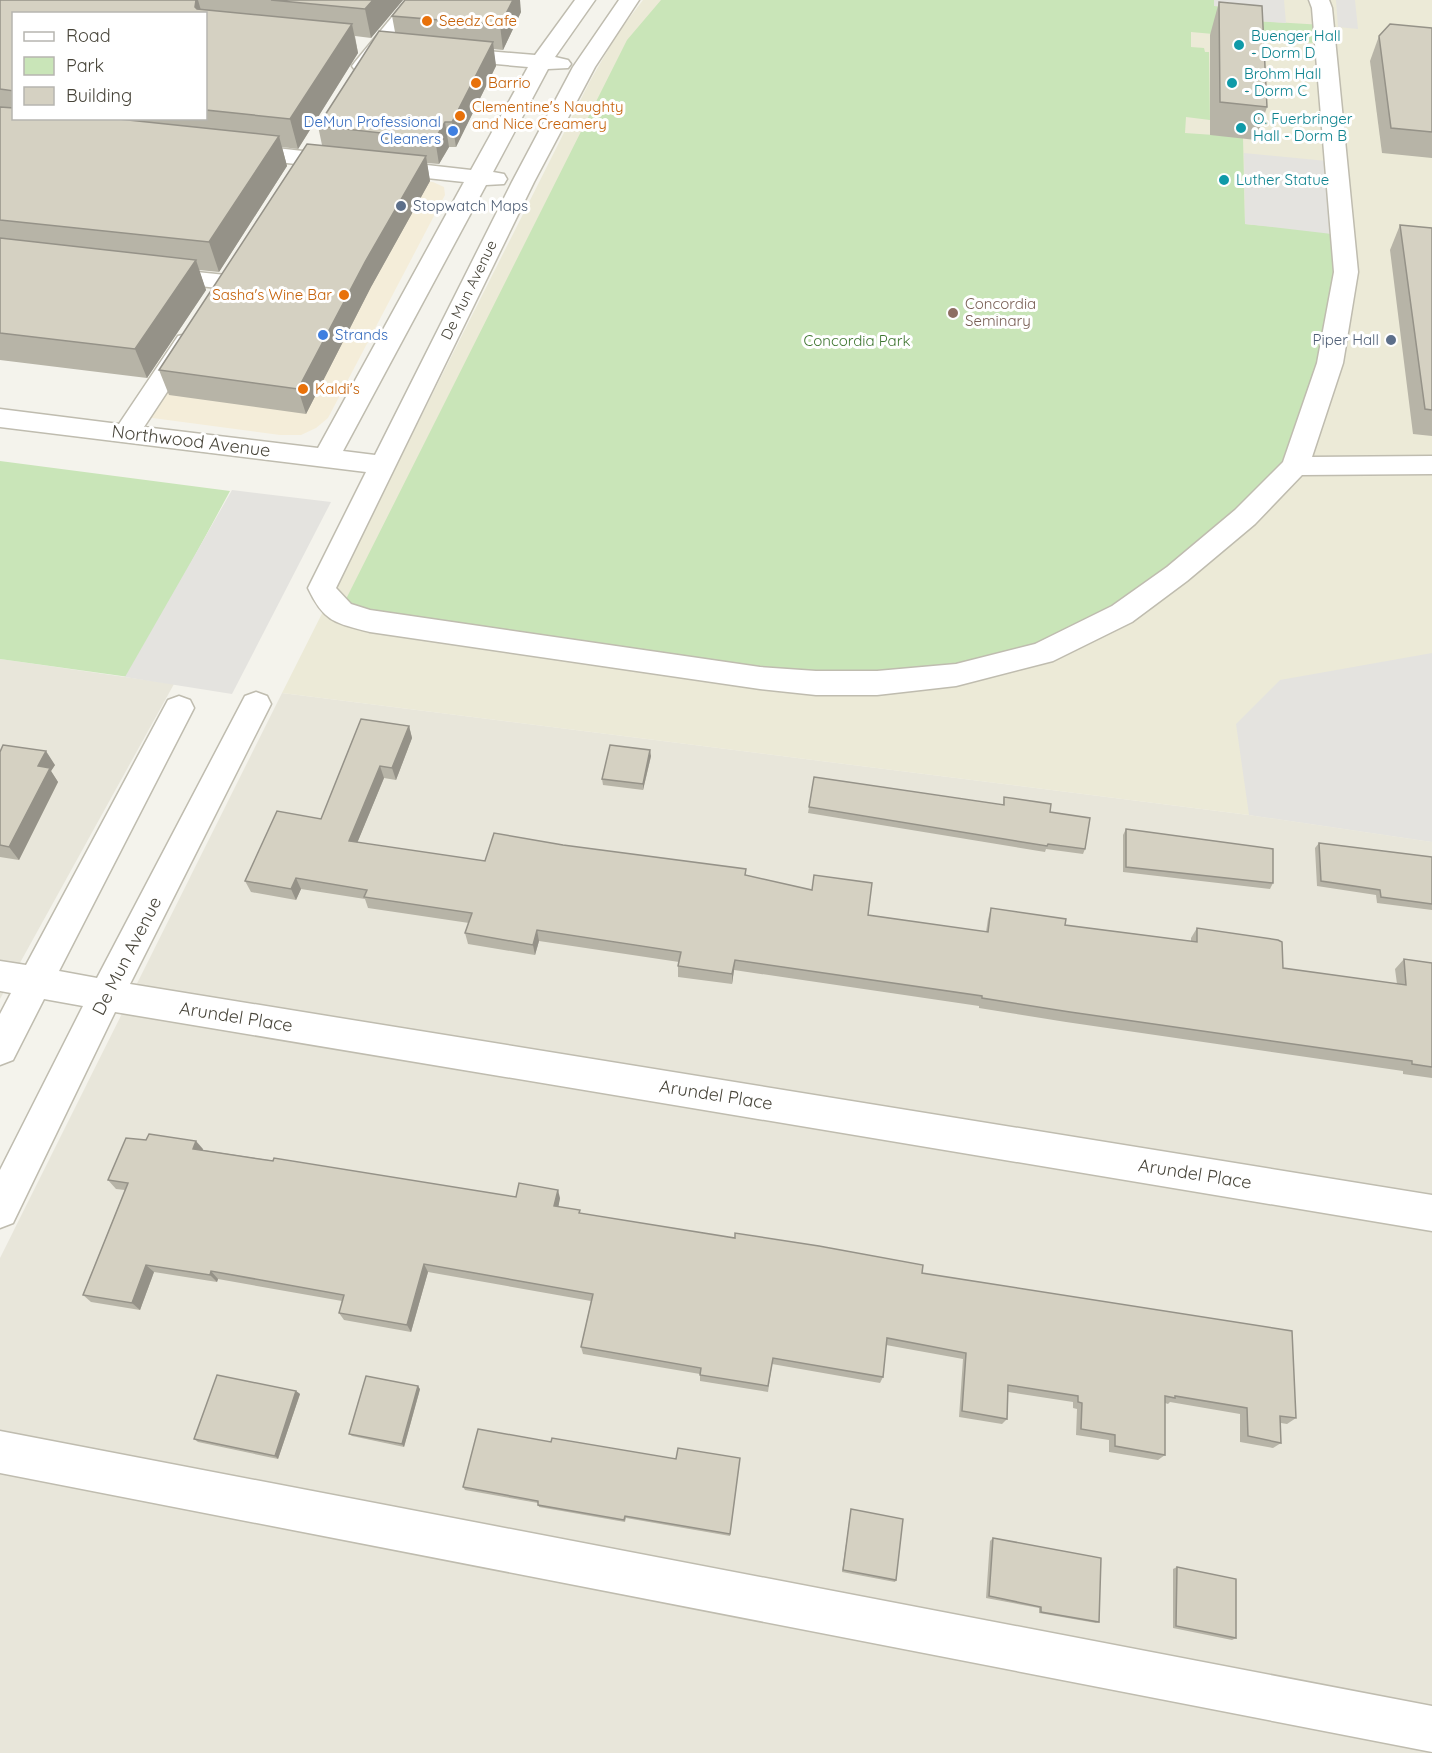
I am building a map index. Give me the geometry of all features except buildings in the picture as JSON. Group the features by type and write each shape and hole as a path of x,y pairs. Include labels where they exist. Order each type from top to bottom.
{"street":[{"path":"349,88 366,59 417,0"},
{"path":"326,458 541,62 585,0"},
{"name":"De Mun Avenue","path":"630,0 584,67 523,182 322,588 328,603 339,613 370,621 760,678 816,683 877,683 956,675 1043,653 1122,614 1177,574 1245,517 1295,466"},
{"path":"1319,0 1346,272 1330,363 1295,466 1432,465"},
{"path":"434,52 584,67"},
{"path":"301,168 321,136"},
{"path":"224,150 301,168 478,177 523,182"},
{"path":"126,433 220,293 131,272"},
{"name":"Northwood Avenue","path":"0,418 383,465"},
{"name":"De Mun Avenue","path":"0,1210 106,995 256,704"},
{"path":"0,1049 37,983 180,708"},
{"name":"Arundel Place","path":"0,976 1432,1213"},
{"path":"0,1452 1432,1729"}],"shaded area":[{"name":"Concordia Park","path":"643,0 1432,0 1432,842 1249,815 282,693 590,81 617,34"},
{"path":"1214,0 1284,0 1286,23 1240,20 1239,8 1214,6"},
{"path":"1336,0 1355,0 1358,29 1338,27"},
{"path":"1244,153 1327,161 1332,234 1245,224"},
{"path":"310,169 433,182 444,187 445,195 328,418 316,428 301,435 280,435 145,417"},
{"path":"232,490 331,502 232,694 125,677"},
{"path":"1432,653 1432,842 1249,815 1236,724 1280,680"},
{"path":"0,659 174,684 0,999"},
{"path":"282,693 1249,815 1432,842 1432,1753 0,1753 0,1258"}],"green space":[{"name":"Concordia Park","path":"661,0 1214,0 1215,6 1239,8 1240,20 1323,25 1325,44 1191,32 1191,47 1204,48 1205,52 1209,52 1210,120 1186,117 1185,133 1243,137 1245,224 1312,230 1343,236 1303,440 1245,517 1043,653 877,683 339,613 627,40"},
{"path":"0,461 230,491 129,677 0,659"}],"place":[{"name":"Seedz Cafe","path":"427,21"},
{"name":"Buenger Hall - Dorm D","path":"1239,45"},
{"name":"Barrio","path":"476,83"},
{"name":"Brohm Hall - Dorm C","path":"1232,83"},
{"name":"Clementine's Naughty and Nice Creamery","path":"460,116"},
{"name":"O. Fuerbringer Hall - Dorm B","path":"1241,128"},
{"name":"DeMun Professional Cleaners","path":"453,131"},
{"name":"Luther Statue","path":"1224,180"},
{"name":"Stopwatch Maps","path":"401,206"},
{"name":"Sasha's Wine Bar","path":"344,295"},
{"name":"Concordia Seminary","path":"953,313"},
{"name":"Strands","path":"323,335"},
{"name":"Piper Hall","path":"1391,340"},
{"name":"Kaldi's","path":"303,389"}]}
